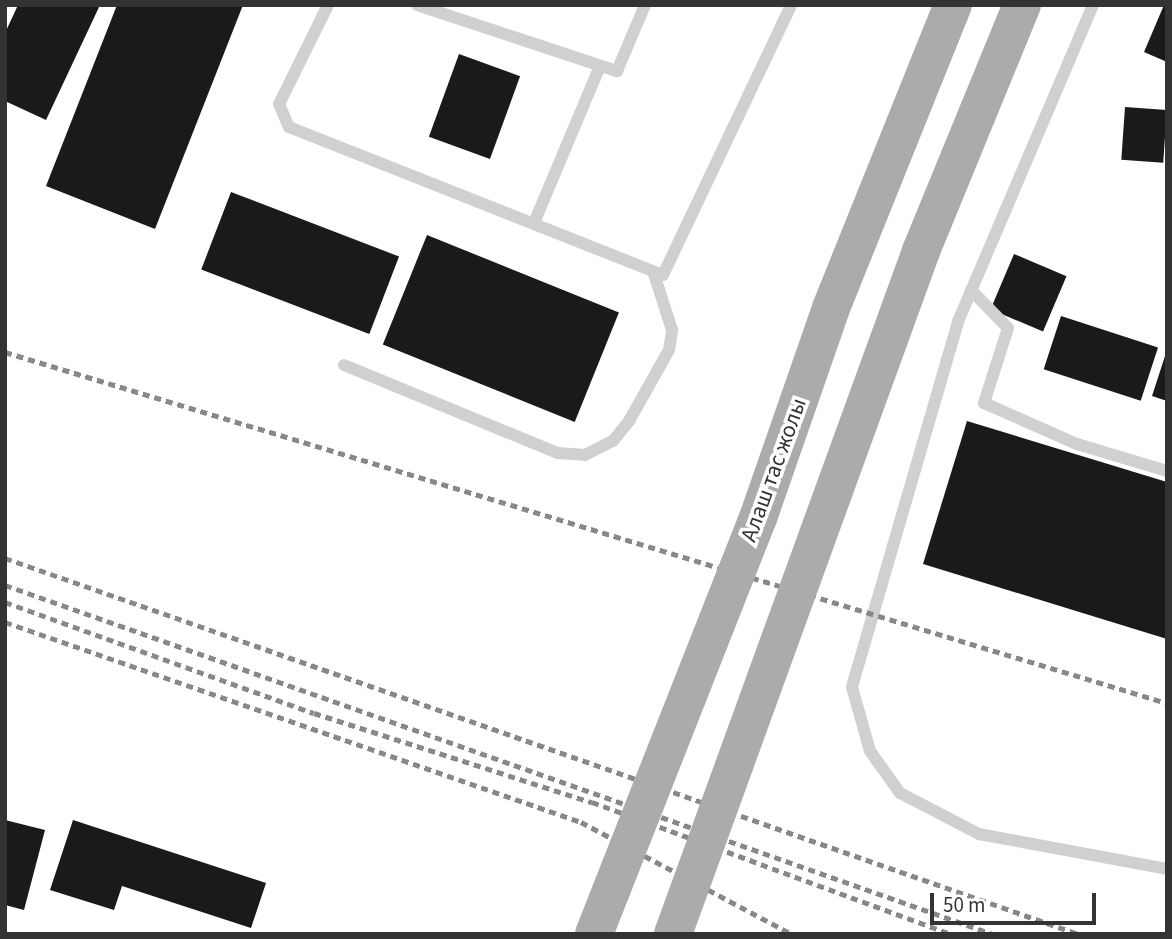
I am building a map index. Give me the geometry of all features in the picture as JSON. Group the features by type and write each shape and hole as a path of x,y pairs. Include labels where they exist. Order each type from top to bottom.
{"main road":[{"name":"Алаш тас жолы","path":"594,934 953,5"},
{"path":"673,934 917,264 1022,5"}],"lane":[{"path":"328,5 279,104 285,123 654,274 669,271 791,5"},
{"path":"417,5 599,68 621,68 645,5"},
{"path":"1093,5 971,290 852,687 870,751 900,793 979,834 1167,869"},
{"path":"534,223 599,68"},
{"path":"344,365 558,453 592,453 629,421 669,350 672,330 654,274"},
{"path":"971,290 1008,328 984,403 1077,444 1167,471"}],"building":[{"path":"18,5 100,5 46,120 5,101 5,33"},
{"path":"117,5 243,5 155,229 46,186"},
{"path":"1164,5 1167,5 1167,62 1144,52"},
{"path":"459,54 520,76 490,159 429,137"},
{"path":"1125,107 1167,110 1163,163 1121,160"},
{"path":"231,192 399,257 369,334 201,269"},
{"path":"427,235 619,313 575,422 383,344"},
{"path":"1014,254 1066,276 1043,332 991,309"},
{"path":"1061,316 1158,348 1141,401 1044,369"},
{"path":"1167,353 1167,401 1152,396"},
{"path":"967,421 1167,482 1167,639 923,564"},
{"path":"5,820 45,830 24,910 5,905"},
{"path":"73,820 266,883 251,928 122,886 114,910 50,890"}],"railway":[{"path":"5,352 1167,703"},
{"path":"5,558 1078,934"},
{"path":"5,585 992,934"},
{"path":"5,602 314,713 592,802 950,934"},
{"path":"5,622 581,822 792,934"}]}
